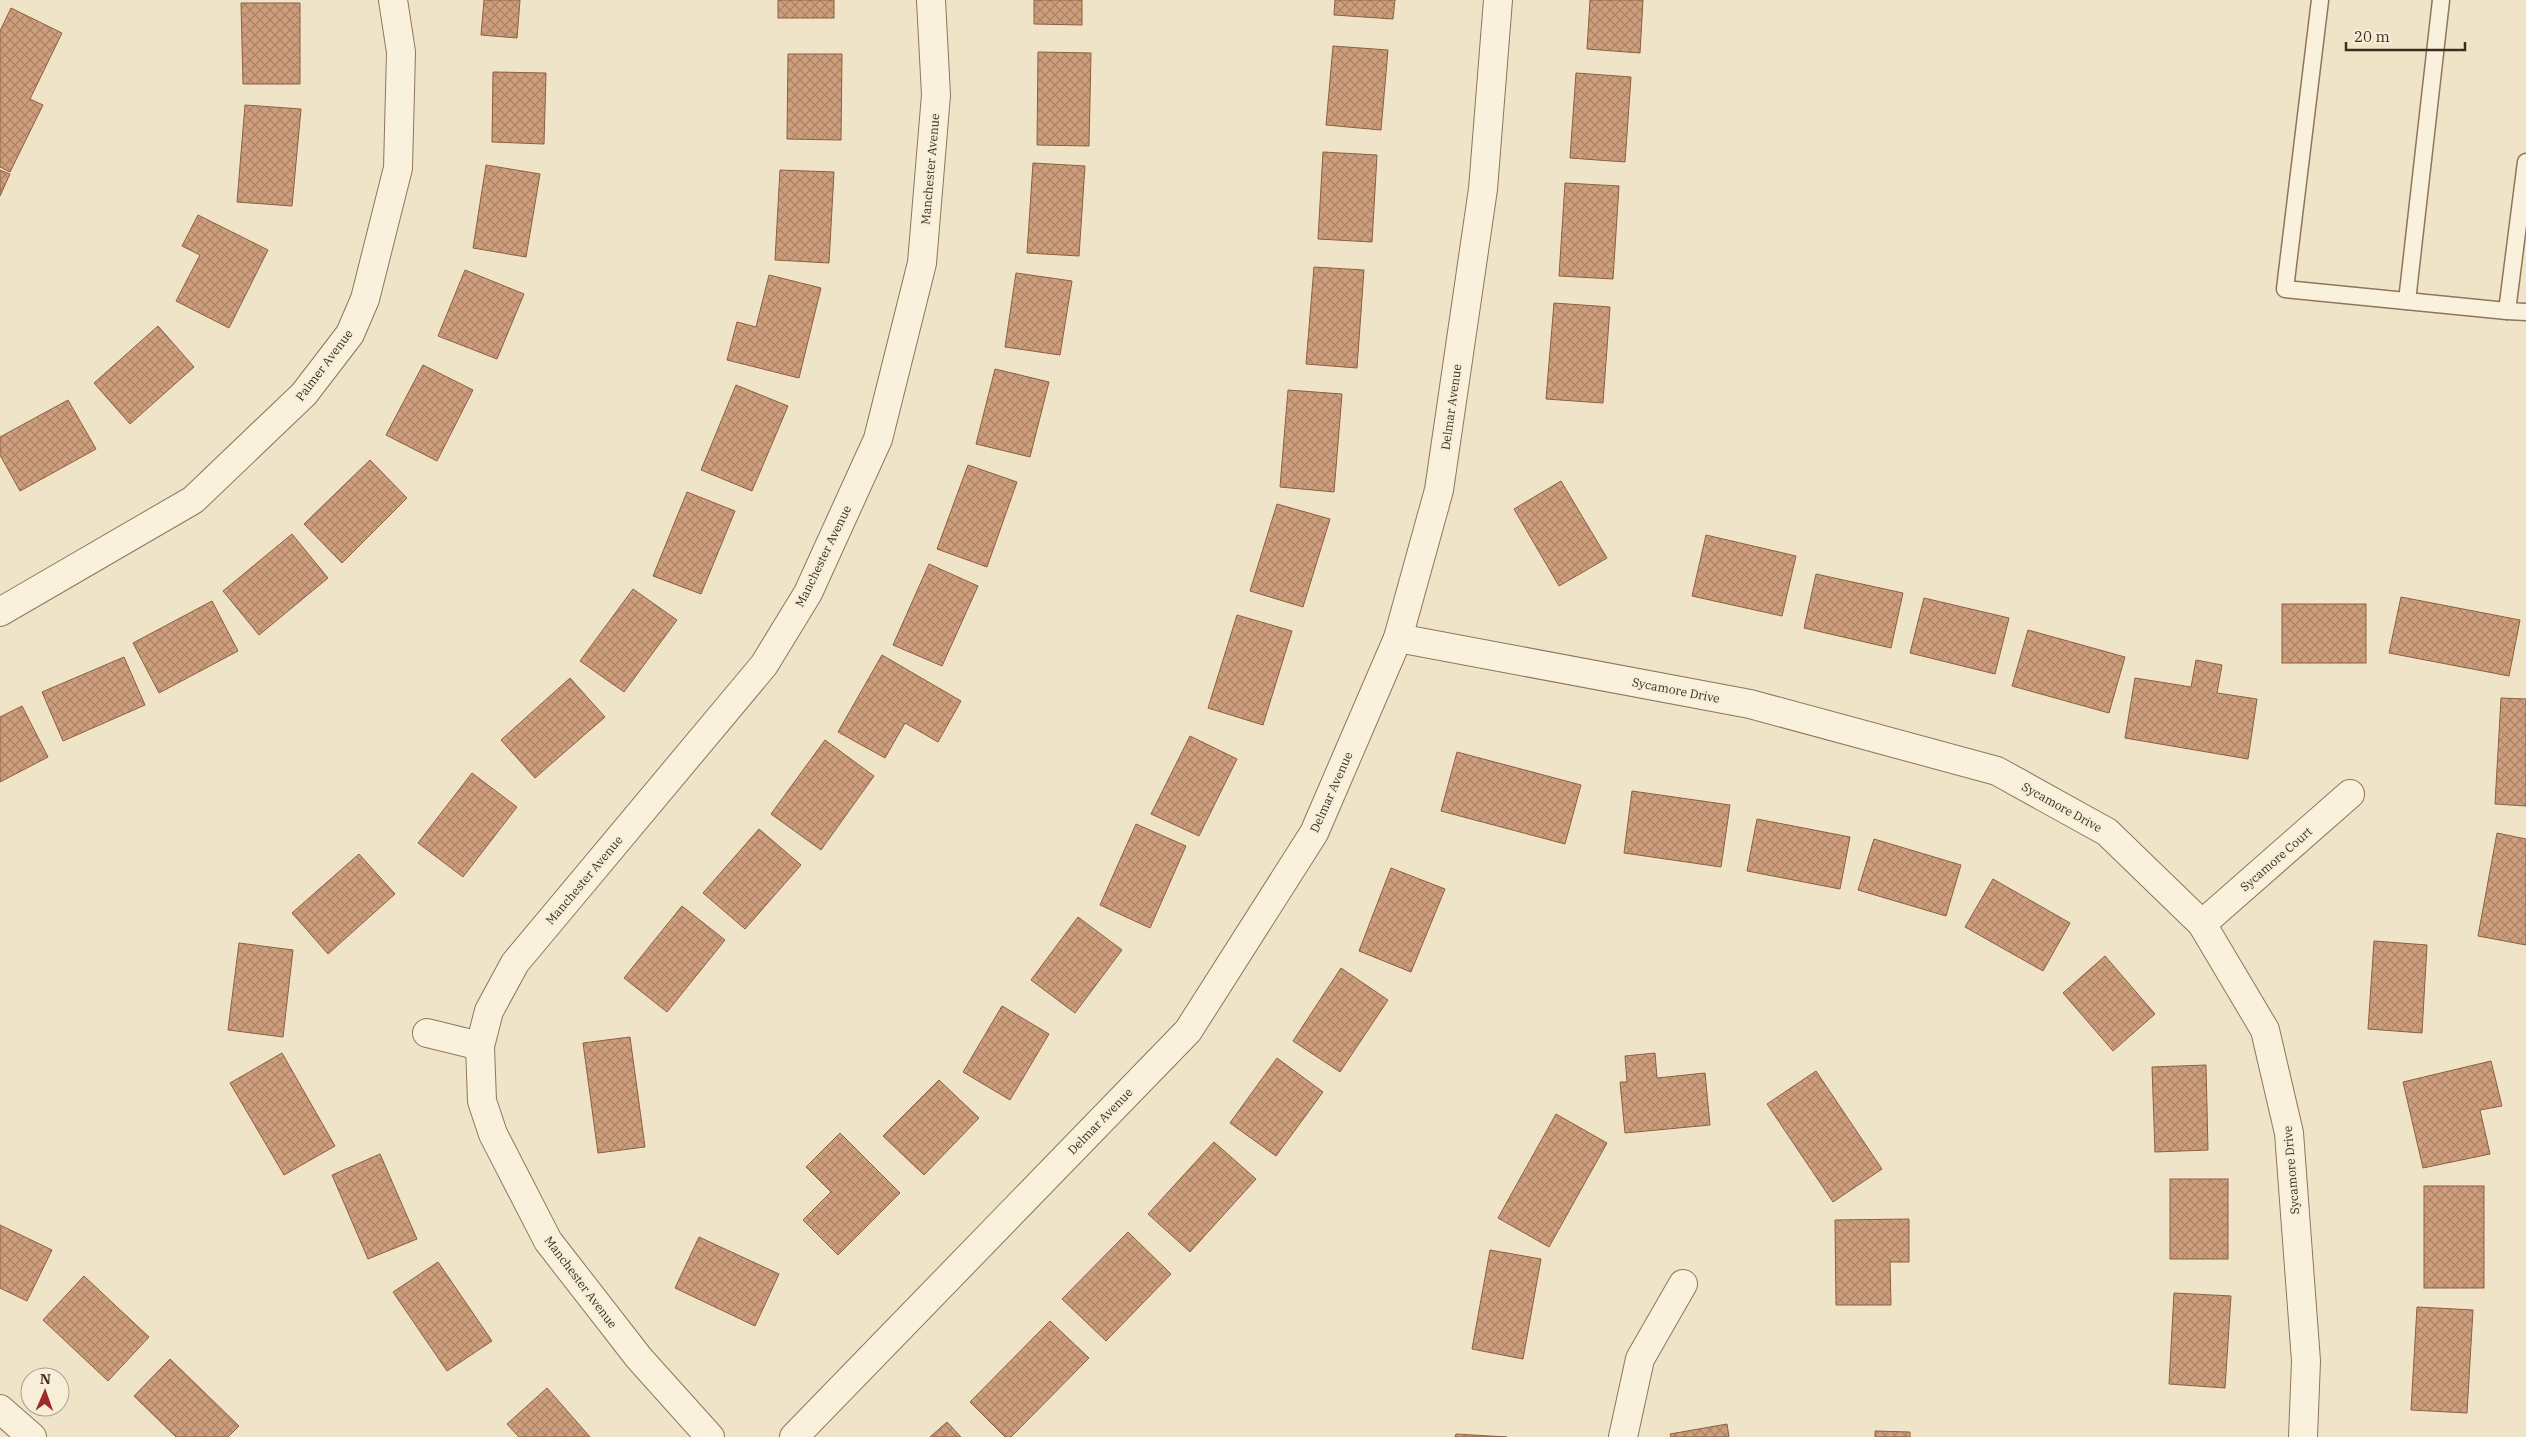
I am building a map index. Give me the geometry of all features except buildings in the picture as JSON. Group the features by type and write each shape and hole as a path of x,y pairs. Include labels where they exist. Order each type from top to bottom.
{"street":[{"name":"Palmer Avenue","path":"0,612 193,500 304,394 350,334 365,299 398,168 401,52 393,0"},
{"name":"Manchester Avenue","path":"710,1437 639,1358 548,1240 493,1134 482,1101 480,1046 489,1011 515,963 764,665 808,593 878,439 922,263 936,95 931,0"},
{"name":"Delmar Avenue","path":"794,1437 1188,1031 1314,832 1398,638 1439,490 1483,189 1498,0"},
{"name":"Sycamore Drive","path":"1398,638 1750,704 1997,771 2107,832 2202,924 2266,1030 2289,1133 2306,1361 2303,1437"},
{"name":"Sycamore Court","path":"2202,924 2350,794"},
{"path":"427,1033 480,1046"},
{"path":"1623,1437 1640,1359 1683,1284"},
{"path":"0,1409 32,1437"}],"lane":[{"path":"2320,0 2285,289 2526,312"},
{"path":"2407,301 2441,0"},
{"path":"2507,311 2526,162"}]}
